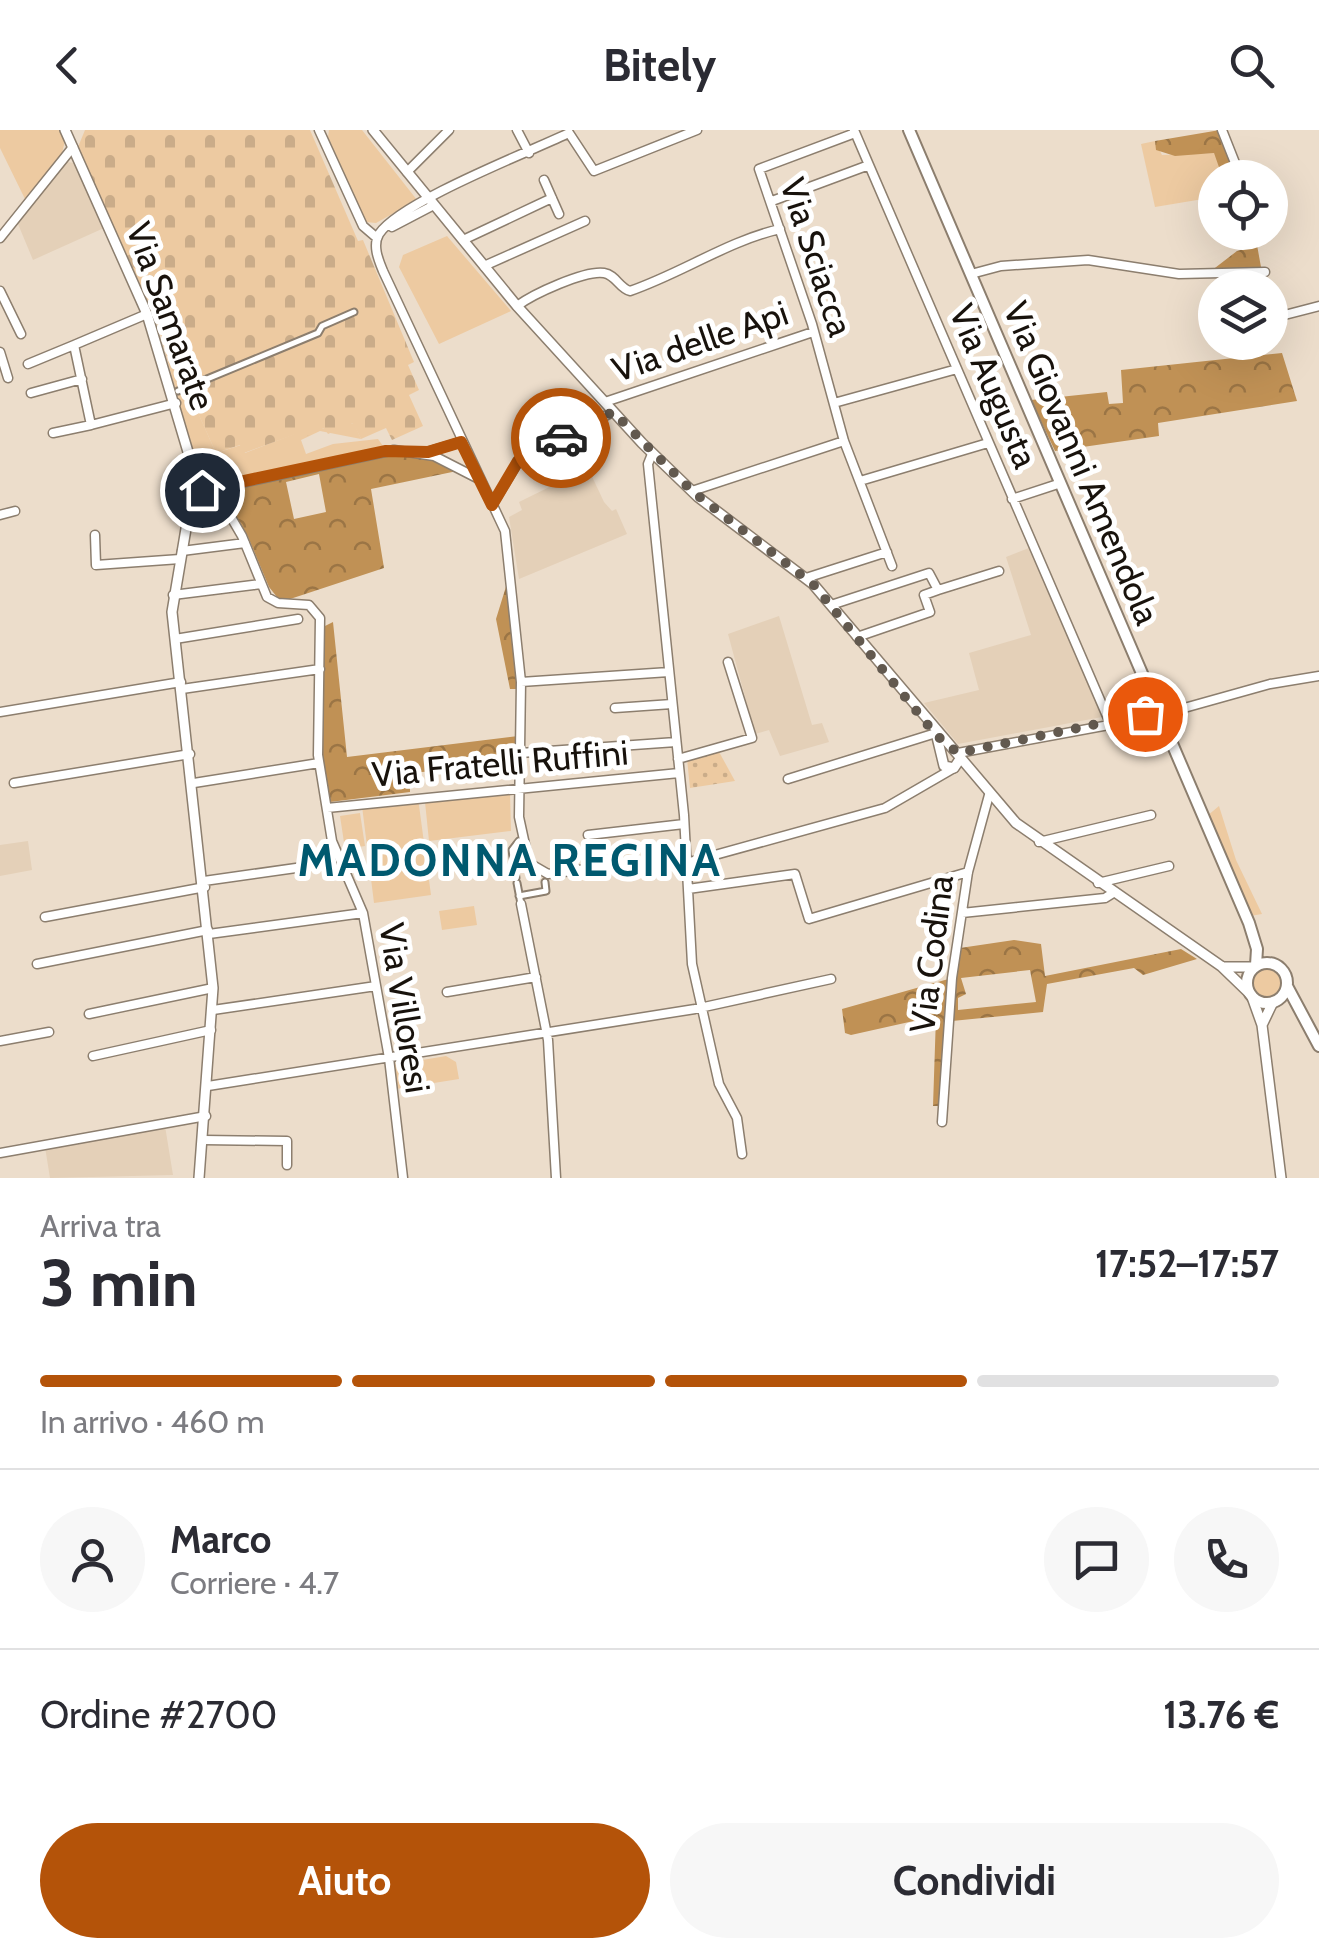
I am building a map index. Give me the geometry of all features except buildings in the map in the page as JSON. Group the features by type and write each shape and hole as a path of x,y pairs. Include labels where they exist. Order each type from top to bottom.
{"main road":[{"name":"Via Giovanni Amendola","path":"909,130 1251,928"},
{"path":"1251,928 1274,964 1284,972 1287,986 1319,1046"},
{"path":"1251,928 1258,949 1246,982 1251,995 1274,1002 1305,1022"},
{"path":"1255,966 1274,964"},
{"path":"1274,1002 1287,986"}],"street":[{"name":"Via Samarate","path":"66,130 147,314 177,397 190,457 192,489 174,596 175,639 205,884 213,988 199,1178"},
{"path":"319,130 364,228 380,234"},
{"path":"373,130 518,306 613,412 692,491 806,578 986,791 1038,842 1221,966 1251,995 1262,1025 1282,1178"},
{"path":"407,172 449,130"},
{"path":"517,130 528,152"},
{"path":"380,234 432,202 568,132 594,171 697,130"},
{"path":"1222,130 1234,160"},
{"name":"Via Augusta","path":"854,132 1110,723"},
{"name":"Via Sciacca","path":"854,132 759,170 813,332 844,441 892,566"},
{"path":"0,238 73,147"},
{"path":"772,202 868,165"},
{"path":"544,180 560,214"},
{"path":"462,240 552,198"},
{"path":"484,266 585,221"},
{"path":"518,306 540,292 598,273 611,275 630,291 707,260 742,240 780,229"},
{"path":"380,234 381,267 506,534 521,682 519,810 528,861 536,871 548,878 686,859 876,811 938,779 956,760"},
{"path":"971,274 1001,266 1088,260 1198,274"},
{"path":"0,291 21,334"},
{"path":"1288,314 1319,306"},
{"path":"52,433 141,414 318,333 322,326 354,312"},
{"path":"28,364 147,314"},
{"name":"Via delle Api","path":"604,402 813,332"},
{"path":"74,344 91,425"},
{"path":"0,352 8,378"},
{"path":"834,403 957,369"},
{"path":"31,392 82,380"},
{"path":"492,505 522,457 613,412"},
{"path":"440,449 452,422"},
{"path":"692,491 844,441"},
{"path":"192,489 214,488 385,451 423,452 461,442"},
{"path":"860,481 988,442"},
{"path":"423,452 478,478"},
{"path":"652,454 648,464 684,824 692,964 720,1091 737,1118 742,1154"},
{"path":"1012,499 1061,483"},
{"path":"174,596 261,584 245,543 214,488"},
{"path":"0,515 14,512"},
{"path":"95,535 96,565 245,543"},
{"path":"806,578 887,552"},
{"path":"858,636 930,612 924,594 998,571"},
{"path":"831,604 930,573 938,590"},
{"name":"Via Villoresi","path":"261,584 274,602 309,604 318,611 319,763 334,848 363,913 389,1058 403,1178"},
{"path":"175,639 298,619"},
{"path":"678,759 752,738 728,662"},
{"path":"0,712 320,668"},
{"path":"521,682 669,672"},
{"path":"1141,718 1150,704 1143,674"},
{"path":"942,762 1160,715 1270,684 1319,676"},
{"path":"615,708 672,704"},
{"path":"936,734 942,762 938,779"},
{"path":"788,779 936,734"},
{"path":"520,753 676,742"},
{"path":"14,783 190,754"},
{"path":"942,762 956,760"},
{"path":"194,783 319,763"},
{"name":"Via Fratelli Ruffini","path":"327,808 679,773"},
{"name":"Via Codina","path":"942,1122 948,1014 968,872 986,791"},
{"path":"1038,842 1151,815"},
{"path":"588,835 684,824"},
{"path":"519,841 512,850 546,1032 556,1178"},
{"path":"45,917 303,866"},
{"path":"514,866 526,873"},
{"path":"1098,883 1169,866"},
{"path":"688,889 796,874 809,920 968,872"},
{"path":"520,900 546,891 548,878"},
{"path":"962,913 1105,898 1113,893"},
{"path":"36,964 209,932 363,913"},
{"path":"1221,966 1239,970 1255,966"},
{"path":"447,992 536,977"},
{"path":"208,1086 701,1008 832,979"},
{"path":"213,1010 376,986"},
{"path":"89,1014 213,988"},
{"path":"1262,1025 1274,1002"},
{"path":"94,1056 212,1030"},
{"path":"0,1041 49,1032"},
{"path":"0,1153 206,1116"},
{"path":"204,1140 287,1141 287,1165"}],"shaded area":[{"path":"67,162 75,163 104,228 33,260 18,224"},
{"path":"588,468 604,502 612,511 616,509 627,534 519,579 509,517 522,510 519,502"},
{"path":"1029,548 1102,717 958,744 924,703 979,690 969,653 1031,635 1006,557"},
{"path":"779,616 812,725 822,723 829,742 780,756 769,730 755,734 728,634"},
{"path":"28,841 32,870 0,876 0,845"},
{"path":"165,1126 173,1175 50,1178 45,1147"}],"green space":[{"path":"0,130 60,130 65,141 62,153 25,199 0,148"},
{"path":"85,130 310,130 358,241 363,240 414,362 408,365 419,390 409,395 423,426 392,440 386,428 361,439 353,423 328,434 324,428 300,439 296,434 244,453 240,445 216,453 78,147"},
{"path":"329,130 362,130 417,200 376,223 366,222 328,137"},
{"path":"1220,130 1231,160 1216,160 1214,153 1175,156 1156,150 1155,141"},
{"path":"1155,141 1162,155 1214,153 1218,160 1198,160 1198,200 1155,207 1141,144"},
{"path":"447,236 511,311 439,344 399,267 403,255"},
{"path":"1258,250 1261,267 1212,270 1237,251"},
{"path":"156,319 216,453 241,445 245,453 297,433 354,423 361,439 320,431 301,440 306,454 333,444 378,439 383,446 222,483 207,483 197,468"},
{"path":"1216,360 1284,360 1297,401 1158,423 1159,436 1055,451 1031,400 1107,392 1109,404 1123,403 1121,370"},
{"path":"396,453 438,461 457,471 371,489 384,568 281,602 269,587 248,537 219,490","holes":["319,474 326,512 294,519 286,482"]},
{"path":"508,580 517,689 510,689 496,619"},
{"path":"333,622 347,757 518,736 516,764 410,773 410,792 330,802 321,714 325,626"},
{"path":"718,750 735,781 690,788 687,759"},
{"path":"510,794 511,831 429,841 425,802"},
{"path":"418,798 431,895 374,903 362,806"},
{"path":"1219,806 1236,860 1262,914 1250,916 1207,816"},
{"path":"360,813 365,846 345,849 340,816"},
{"path":"474,906 477,925 442,930 439,911"},
{"path":"1014,940 1041,944 1045,976 1181,949 1197,959 1143,975 1134,968 1047,984 1043,1012 952,1021 960,948","holes":["1030,970 1036,1002 958,1010 958,998 966,994 961,978"]},
{"path":"1266,968 1277,972 1281,983 1277,994 1266,998 1255,994 1251,983 1255,972"},
{"path":"952,978 944,1106 933,1106 936,1016 851,1035 845,1033 842,1009"},
{"path":"446,1056 456,1062 459,1079 396,1089 393,1065"}],"way so far":[{"path":"561,438 613,412 693,492 813,584 936,735 958,753 1141,718 1145,714"}],"district":[{"name":"MADONNA REGINA","path":"510,860"}],"route":[{"path":"202,490 385,451 428,452 461,442 492,505 498,501 518,461 561,438"}]}
